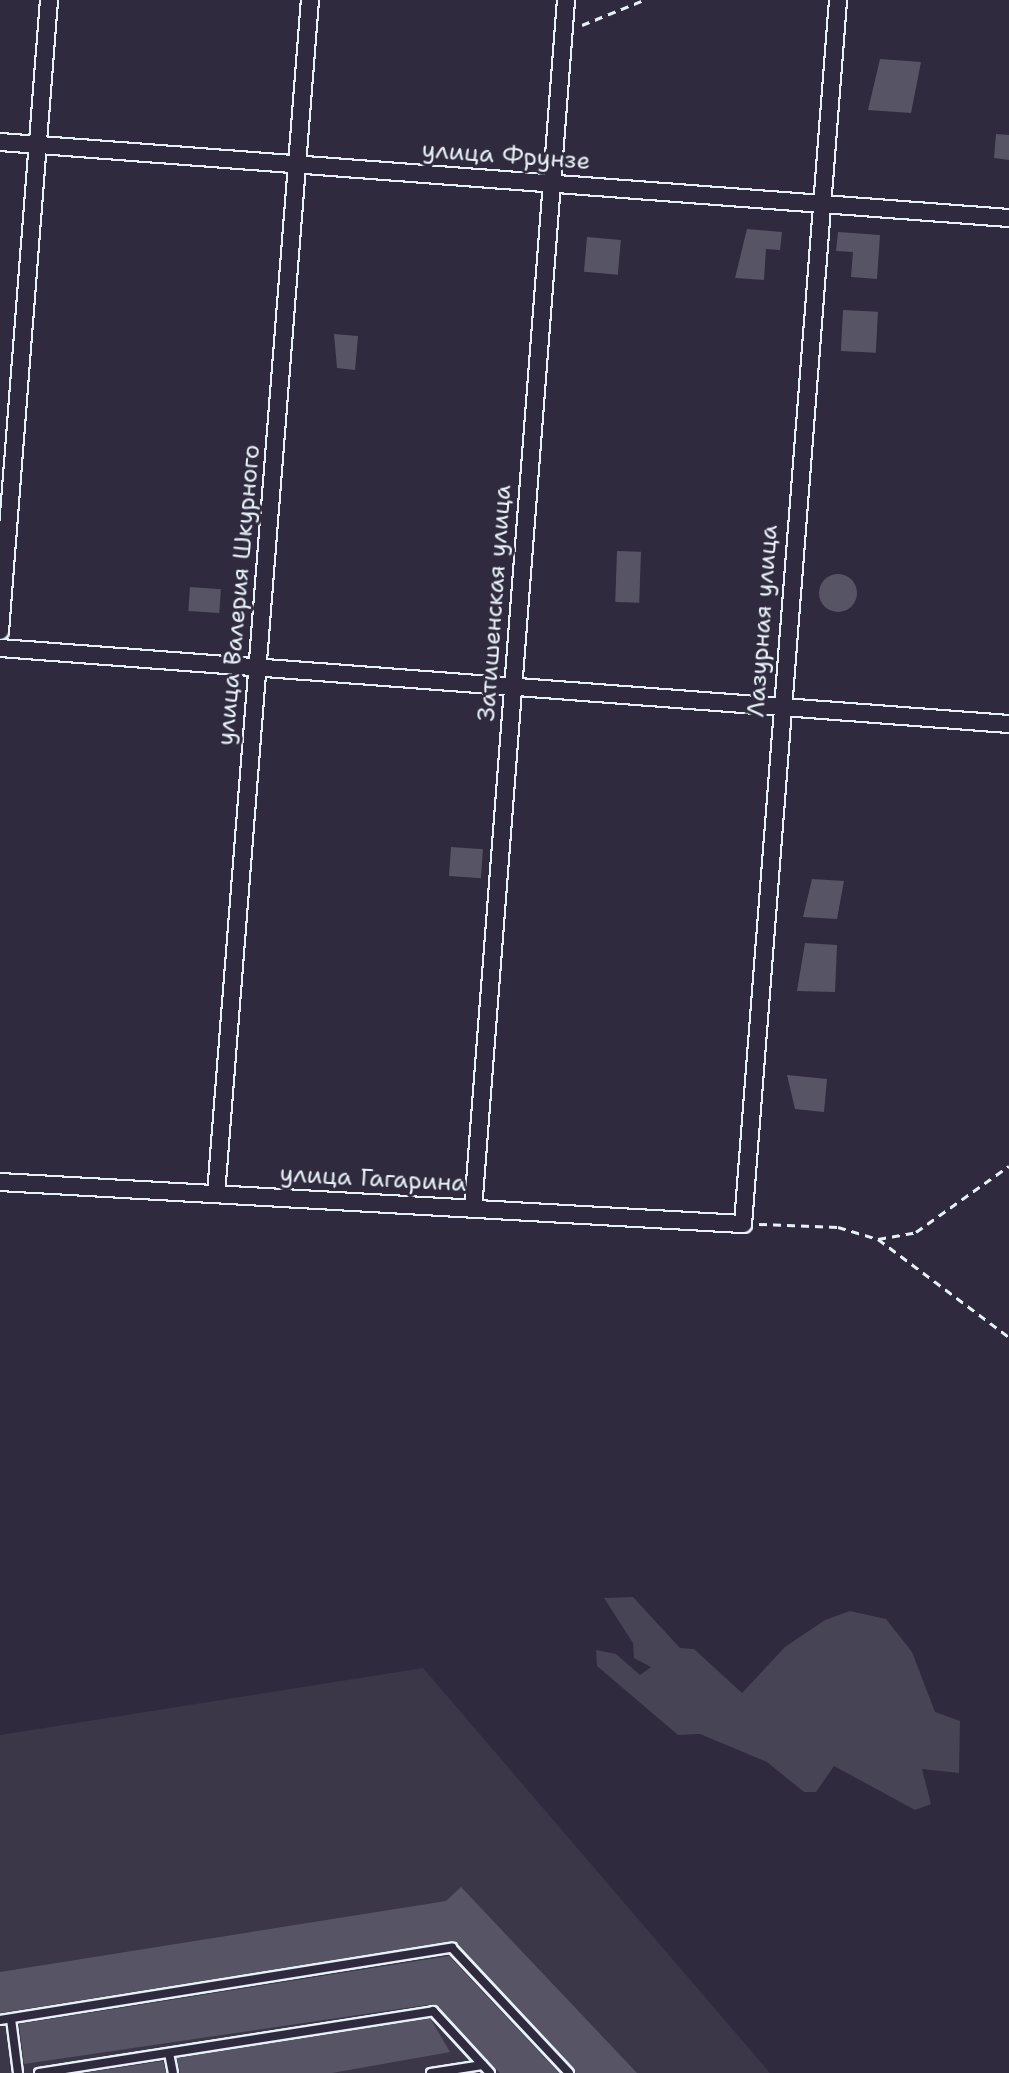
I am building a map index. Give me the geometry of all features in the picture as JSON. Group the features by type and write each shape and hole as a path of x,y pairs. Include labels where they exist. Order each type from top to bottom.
{"street":[{"path":"0,631 49,0"},
{"name":"улица Валерия Шкурного","path":"216,1194 310,0"},
{"name":"Затишенская улица","path":"473,1209 566,0"},
{"name":"Лазурная улица","path":"743,1224 831,21 838,0"},
{"name":"улица Фрунзе","path":"0,142 1009,218"},
{"path":"0,648 1009,724"},
{"name":"улица Гагарина","path":"0,1182 743,1224"}],"lane":[{"path":"0,2020 452,1948 569,2073"},
{"path":"39,2073 433,2011 490,2073"},
{"path":"11,2019 18,2073"},
{"path":"169,2053 173,2073"},
{"path":"431,2073 482,2065"}],"path":[{"path":"563,30 644,0"},
{"path":"878,1239 916,1232 1009,1166"},
{"path":"743,1224 838,1227 878,1239 1009,1337"}],"shaded area":[{"path":"633,1597 680,1648 694,1649 742,1693 785,1647 825,1620 850,1611 886,1619 912,1652 935,1712 960,1721 959,1773 922,1769 931,1804 915,1810 834,1766 816,1792 804,1792 767,1762 700,1734 678,1735 597,1666 596,1650 616,1654 640,1675 651,1667 634,1658 633,1643 604,1598"},
{"path":"423,1668 770,2073 0,2073 0,1735"}],"building":[{"path":"880,59 921,62 911,113 868,110"},
{"path":"996,134 1009,135 1009,160 994,158"},
{"path":"747,229 782,232 780,250 766,249 764,280 735,278"},
{"path":"838,232 880,235 877,279 851,277 853,252 836,251"},
{"path":"587,237 621,240 618,275 584,272"},
{"path":"843,310 878,312 876,353 841,351"},
{"path":"334,334 358,336 355,370 337,368"},
{"path":"617,551 641,552 639,603 615,602"},
{"path":"838,574 851,580 857,593 851,606 838,612 825,606 819,593 825,580"},
{"path":"190,587 221,589 219,613 188,611"},
{"path":"451,847 483,849 481,878 449,876"},
{"path":"812,879 844,881 837,919 803,917"},
{"path":"805,943 837,945 835,992 797,991"},
{"path":"787,1075 827,1079 824,1112 795,1109"},
{"path":"461,1887 637,2073 576,2073 454,1941 0,2013 0,1972 446,1901"},
{"path":"449,1956 559,2073 500,2073 433,2004 24,2064 19,2024"},
{"path":"430,2018 450,2052 332,2073 180,2073 177,2058"},
{"path":"163,2061 166,2073 84,2073"}]}
